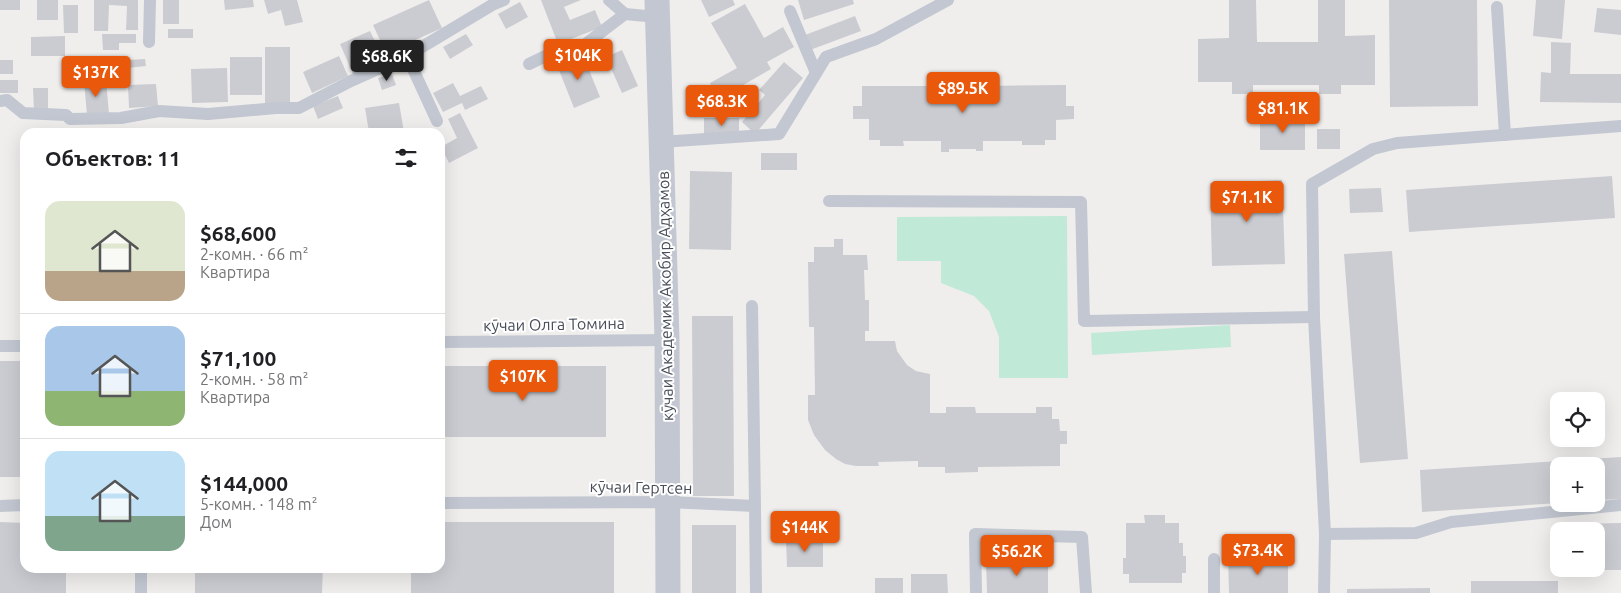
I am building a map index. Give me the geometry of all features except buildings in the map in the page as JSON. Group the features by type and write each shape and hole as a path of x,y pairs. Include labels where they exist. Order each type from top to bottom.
{"street":[{"name":"кӯчаи Академик Акобир Адҳамов","path":"657,8 667,340 668,593"}],"lane":[{"path":"149,42 150,0"},
{"path":"0,100 7,100 23,113 66,115 70,119 121,118 159,110 208,114 276,108 299,108 351,81 407,56 492,5 504,0"},
{"path":"609,0 625,14"},
{"path":"661,142 779,134 826,57 876,39 948,0"},
{"path":"1497,7 1505,135"},
{"path":"528,64 556,51 583,46 625,14 657,8"},
{"path":"790,12 816,73"},
{"path":"407,56 437,121"},
{"path":"1324,593 1325,534 1314,317 1312,184 1373,149 1397,143 1621,126"},
{"path":"829,201 1081,202 1084,321 1314,317"},
{"path":"752,306 756,593"},
{"name":"кӯчаи Олга Томина","path":"445,342 667,340"},
{"path":"0,346 20,346"},
{"name":"кӯчаи Гертсен","path":"445,503 668,502 755,506"},
{"path":"1325,534 1416,533 1451,522 1621,504"},
{"path":"0,506 20,506"},
{"path":"976,593 975,534 1082,537 1086,593"},
{"path":"1214,559 1214,593"},
{"path":"141,573 141,593"}],"green space":[{"path":"1067,216 1068,378 999,378 999,337 989,311 974,296 941,283 941,261 897,261 897,217"},
{"path":"1230,325 1231,347 1092,355 1091,333"}]}
